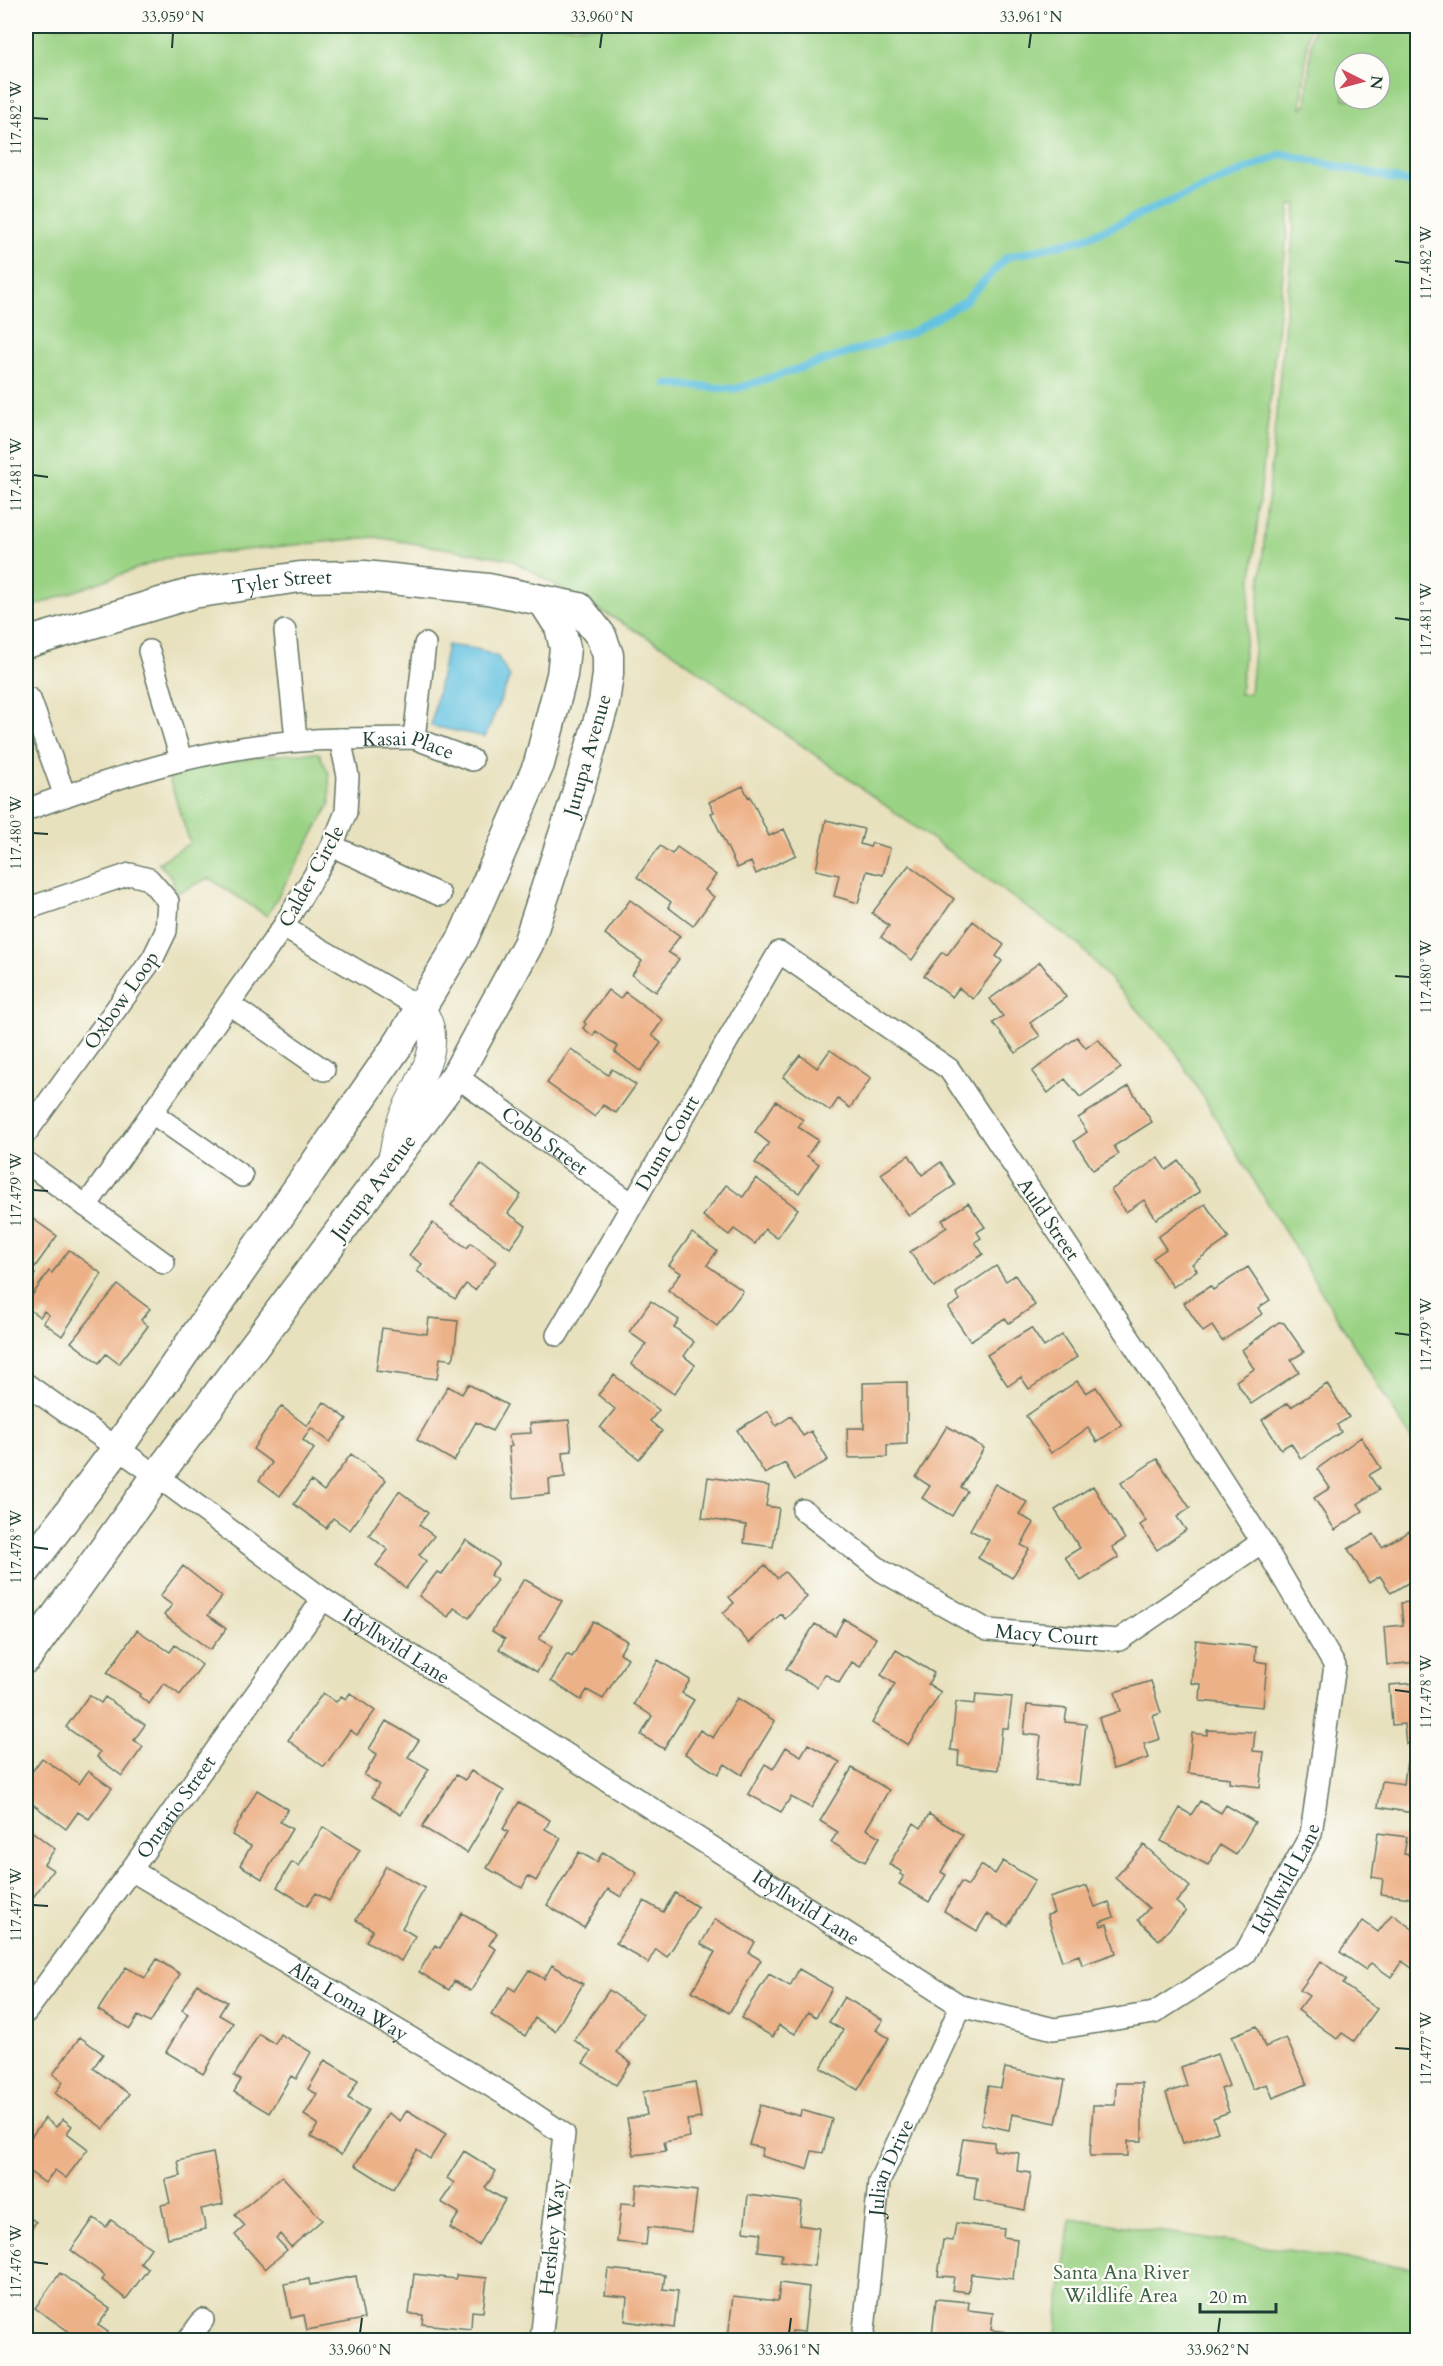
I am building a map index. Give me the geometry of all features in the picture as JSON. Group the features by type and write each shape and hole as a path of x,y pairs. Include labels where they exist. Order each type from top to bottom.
{"main road":[{"name":"Tyler Street","path":"26,643 193,593 300,576 364,576 422,581 521,595 544,602"},
{"path":"26,1570 117,1449 421,1008 463,938 539,764 562,675 565,648 560,627 544,602"},
{"name":"Jurupa Avenue","path":"26,1658 157,1476 456,1076 528,944 604,703 608,655 601,636 579,608 544,602"}],"street":[{"path":"285,631 296,739"},
{"path":"414,738 425,644"},
{"path":"148,651 181,759"},
{"path":"30,699 65,796"},
{"name":"Kasai Place","path":"340,739 414,738 472,760"},
{"path":"26,810 181,759 235,747 296,739 340,739"},
{"name":"Calder Circle","path":"86,1206 283,927 332,846 346,812 348,776 340,739"},
{"path":"332,846 440,895"},
{"name":"Oxbow Loop","path":"26,909 130,874 150,879 168,901 166,931 153,958 26,1133"},
{"path":"283,927 421,1008 431,1021 431,1048 423,1074 400,1120 391,1164"},
{"name":"Dunn Court","path":"557,1335 779,952"},
{"name":"Auld Street","path":"779,952 950,1069 1262,1542"},
{"path":"229,1004 324,1070"},
{"name":"Cobb Street","path":"456,1076 632,1204"},
{"path":"152,1113 242,1176"},
{"path":"26,1162 164,1263"},
{"name":"Idyllwild Lane","path":"26,1384 157,1476 323,1599 961,2006 1054,2029 1154,2013 1244,1955 1311,1834 1335,1666 1262,1542"},
{"name":"Macy Court","path":"803,1510 882,1571 987,1630 1119,1640 1262,1542"},
{"name":"Ontario Street","path":"26,2012 131,1870 323,1599"},
{"name":"Alta Loma Way","path":"131,1870 504,2094 564,2134"},
{"name":"Julian Drive","path":"863,2340 879,2182 961,2006"},
{"name":"Hershey Way","path":"541,2340 564,2134"},
{"path":"188,2340 203,2319"}],"green space":[{"path":"26,26 1309,26 1301,108 1306,105 1313,26 1417,26 1417,1449 1175,1051 1079,945 668,649 510,559 375,537 166,558 26,609","holes":["1296,204 1250,693 1240,694 1290,205"]},
{"path":"319,753 329,774 330,804 267,916 209,878 177,893 171,876 158,863 190,843 167,772 256,757"},
{"name":"Santa Ana River Wildlife Area","path":"1070,2218 1417,2269 1417,2340 1055,2340"}],"water":[{"path":"447,645 477,649 498,657 510,677 485,737 431,726"}],"building":[{"path":"743,786 769,836 784,829 796,855 756,874 751,862 737,868 711,813 714,812 709,802"},
{"path":"826,820 864,829 860,844 870,847 872,843 890,848 883,875 867,871 858,903 834,896 839,875 816,870"},
{"path":"660,846 672,854 677,847 716,875 705,890 714,897 693,926 668,907 671,902 637,877"},
{"path":"909,865 954,899 912,960 881,937 889,926 872,913"},
{"path":"630,900 680,936 668,952 679,959 656,992 632,975 642,961 605,934"},
{"path":"973,921 1004,945 996,956 1002,961 973,999 959,988 952,997 924,976 942,952 947,955"},
{"path":"1040,962 1066,997 1030,1023 1040,1036 1016,1053 993,1023 1003,1016 990,999"},
{"path":"608,990 620,999 625,992 663,1020 652,1035 661,1043 640,1071 615,1052 618,1047 596,1031 593,1036 583,1028 586,1024 584,1022"},
{"path":"1077,1037 1086,1048 1098,1039 1121,1068 1080,1097 1065,1079 1048,1093 1032,1072"},
{"path":"571,1049 608,1075 612,1069 636,1085 616,1113 603,1105 595,1117 547,1083"},
{"path":"830,1050 871,1078 850,1108 838,1099 830,1111 783,1077 800,1055 817,1068"},
{"path":"1129,1086 1152,1122 1114,1146 1119,1154 1093,1170 1074,1141 1087,1132 1078,1118"},
{"path":"776,1101 803,1120 798,1127 818,1140 807,1156 819,1164 799,1193 755,1163 769,1143 755,1132"},
{"path":"909,1155 922,1175 941,1162 955,1185 909,1216 881,1174"},
{"path":"1158,1158 1166,1170 1179,1161 1200,1192 1156,1219 1144,1200 1126,1212 1111,1190"},
{"path":"481,1164 521,1195 508,1213 526,1226 510,1248 451,1205"},
{"path":"756,1178 798,1209 777,1238 765,1229 755,1244 734,1229 729,1235 703,1216 726,1185 743,1197"},
{"path":"968,1203 985,1227 977,1232 981,1238 975,1242 983,1254 934,1287 910,1252 947,1227 942,1220"},
{"path":"1205,1204 1229,1238 1192,1264 1197,1270 1173,1287 1153,1258 1166,1249 1158,1237"},
{"path":"26,1214 57,1236 32,1271 35,1274 26,1287"},
{"path":"433,1223 467,1248 471,1243 496,1262 475,1290 466,1284 455,1299 417,1271 422,1264 409,1255"},
{"path":"692,1233 717,1251 707,1265 743,1291 717,1326 668,1290 681,1273 669,1265"},
{"path":"69,1250 102,1274 62,1336 43,1322 49,1315 44,1311 40,1317 26,1307 26,1304 49,1271 52,1273"},
{"path":"996,1266 1006,1281 1015,1275 1035,1305 1009,1323 1005,1318 970,1341 948,1308 960,1300 956,1293"},
{"path":"1248,1267 1270,1300 1258,1308 1262,1314 1222,1341 1212,1326 1203,1332 1184,1303 1210,1286 1213,1290"},
{"path":"118,1285 150,1309 141,1320 148,1326 119,1364 106,1354 99,1363 71,1342"},
{"path":"651,1301 679,1320 674,1327 694,1342 684,1356 695,1365 674,1394 631,1364 646,1344 629,1332"},
{"path":"429,1318 458,1321 454,1356 452,1360 440,1358 437,1379 376,1371 382,1328 427,1334"},
{"path":"1279,1322 1284,1323 1304,1352 1291,1360 1299,1372 1251,1404 1236,1381 1254,1369 1242,1350"},
{"path":"1031,1328 1044,1347 1062,1335 1077,1357 1029,1389 1021,1377 1008,1386 987,1355"},
{"path":"614,1375 659,1410 650,1421 662,1431 639,1459 600,1428 615,1409 598,1395"},
{"path":"1077,1381 1086,1393 1096,1387 1122,1425 1097,1442 1088,1428 1051,1453 1026,1416"},
{"path":"907,1382 907,1444 887,1445 887,1457 848,1458 847,1428 864,1428 863,1383"},
{"path":"468,1384 507,1405 492,1431 476,1422 454,1461 417,1440 448,1386 462,1394"},
{"path":"1327,1384 1349,1417 1337,1425 1341,1432 1301,1459 1291,1443 1281,1449 1262,1420 1288,1403 1291,1407"},
{"path":"324,1402 347,1419 330,1442 311,1428 303,1440 314,1449 280,1496 259,1480 272,1463 253,1449 281,1406 307,1426"},
{"path":"768,1411 776,1426 791,1416 803,1436 811,1431 828,1460 795,1480 785,1463 765,1474 737,1430"},
{"path":"569,1420 572,1451 563,1452 565,1477 549,1479 550,1494 514,1498 509,1447 512,1446 508,1437 511,1434 531,1433 530,1423"},
{"path":"947,1426 984,1448 961,1487 967,1491 952,1516 922,1498 930,1486 916,1477"},
{"path":"1361,1437 1381,1468 1369,1475 1379,1490 1358,1504 1363,1511 1335,1530 1314,1498 1330,1488 1317,1469"},
{"path":"351,1454 386,1480 350,1530 333,1518 326,1528 294,1504 311,1481 324,1491"},
{"path":"1157,1459 1190,1508 1177,1517 1186,1530 1157,1550 1140,1525 1146,1521 1121,1483"},
{"path":"708,1477 769,1486 766,1506 779,1508 773,1547 744,1543 746,1525 702,1518"},
{"path":"995,1484 1027,1502 1019,1514 1034,1523 1021,1545 1029,1549 1012,1578 978,1558 989,1540 970,1530"},
{"path":"1093,1486 1125,1539 1112,1547 1119,1557 1081,1581 1065,1557 1080,1548 1055,1510"},
{"path":"399,1491 428,1513 419,1525 434,1536 419,1555 426,1561 406,1588 376,1565 388,1550 369,1535"},
{"path":"1418,1526 1418,1577 1391,1593 1380,1576 1369,1583 1348,1549 1374,1534 1382,1547"},
{"path":"466,1540 499,1563 490,1575 497,1580 469,1618 454,1608 448,1617 419,1596 437,1572 442,1574"},
{"path":"765,1565 777,1578 785,1572 807,1597 785,1619 781,1614 749,1643 723,1613 734,1603 729,1597"},
{"path":"183,1566 222,1597 208,1615 226,1629 210,1650 164,1615 172,1605 160,1596"},
{"path":"524,1579 562,1601 539,1639 552,1647 537,1672 499,1649 505,1639 492,1631"},
{"path":"1418,1601 1418,1662 1387,1665 1384,1627 1403,1625 1401,1603"},
{"path":"844,1619 876,1638 860,1667 852,1662 839,1683 825,1674 817,1687 786,1669 815,1624 835,1635"},
{"path":"593,1621 627,1641 620,1653 628,1658 603,1699 587,1690 581,1700 551,1681 567,1654 572,1657"},
{"path":"137,1630 170,1652 175,1645 202,1665 180,1695 164,1683 149,1704 139,1696 140,1694 107,1673"},
{"path":"1196,1640 1256,1647 1255,1661 1267,1663 1263,1707 1200,1701 1201,1684 1191,1683"},
{"path":"896,1650 934,1673 928,1684 941,1692 908,1745 872,1723 895,1684 881,1675"},
{"path":"658,1660 690,1680 682,1693 694,1700 664,1749 641,1735 652,1716 634,1704"},
{"path":"1151,1681 1161,1713 1153,1716 1160,1739 1144,1744 1149,1758 1113,1769 1099,1718 1120,1711 1115,1692"},
{"path":"1417,1683 1418,1743 1406,1744 1404,1724 1392,1725 1389,1685"},
{"path":"323,1693 336,1702 341,1696 346,1699 350,1693 375,1711 357,1735 350,1730 324,1767 288,1740"},
{"path":"976,1694 1012,1697 1008,1728 1002,1728 998,1770 958,1765 959,1751 951,1750 956,1702 975,1704"},
{"path":"89,1695 101,1703 105,1697 145,1725 134,1740 143,1747 122,1776 97,1757 100,1752 66,1727"},
{"path":"737,1698 775,1721 742,1775 725,1764 718,1774 685,1754 700,1730 713,1738"},
{"path":"1027,1705 1067,1709 1065,1722 1086,1724 1079,1785 1035,1781 1041,1736 1024,1734"},
{"path":"386,1721 419,1740 408,1757 429,1769 401,1815 372,1797 379,1784 364,1775 377,1754 369,1749"},
{"path":"1207,1730 1255,1732 1253,1751 1264,1752 1260,1787 1229,1783 1230,1778 1188,1773 1192,1733 1207,1735"},
{"path":"808,1744 840,1762 811,1808 791,1797 781,1812 748,1794 765,1764 773,1769 786,1747 801,1756"},
{"path":"42,1758 79,1784 88,1771 112,1788 89,1819 78,1812 66,1829 26,1799 26,1780"},
{"path":"1407,1761 1418,1763 1418,1814 1378,1807 1382,1781 1404,1784"},
{"path":"852,1768 889,1790 866,1829 880,1837 865,1862 831,1842 838,1832 820,1821"},
{"path":"471,1771 504,1791 467,1853 422,1827 456,1775 465,1780"},
{"path":"257,1790 288,1809 280,1822 292,1829 262,1879 240,1865 251,1846 232,1835"},
{"path":"1200,1801 1221,1813 1226,1805 1255,1822 1236,1855 1220,1845 1208,1865 1161,1841 1180,1808 1191,1815"},
{"path":"519,1802 550,1820 545,1829 561,1838 536,1881 528,1876 522,1888 487,1868 508,1832 503,1829"},
{"path":"929,1814 963,1835 941,1872 946,1875 929,1902 899,1884 904,1876 900,1874 902,1872 889,1864 914,1823 921,1828"},
{"path":"26,1827 55,1849 44,1864 53,1870 32,1899 26,1894"},
{"path":"323,1827 360,1850 329,1901 316,1893 307,1906 277,1887 292,1862 299,1866"},
{"path":"1378,1833 1407,1837 1404,1854 1418,1856 1418,1899 1381,1894 1383,1879 1372,1877"},
{"path":"1144,1845 1190,1887 1176,1902 1186,1911 1159,1940 1138,1920 1149,1908 1115,1878"},
{"path":"579,1852 597,1862 603,1852 637,1873 621,1897 608,1889 584,1928 547,1905"},
{"path":"1003,1861 1035,1880 1008,1926 987,1914 977,1931 944,1911 961,1882 968,1886 981,1865 995,1874"},
{"path":"386,1866 425,1888 402,1928 415,1936 401,1961 366,1941 373,1930 356,1920"},
{"path":"1087,1886 1095,1907 1109,1902 1114,1917 1100,1922 1101,1926 1107,1924 1116,1953 1082,1965 1079,1955 1062,1961 1047,1915 1054,1913 1049,1898"},
{"path":"675,1893 698,1907 667,1957 656,1949 648,1963 616,1943 644,1901 663,1912"},
{"path":"462,1913 497,1933 489,1945 496,1949 471,1991 454,1981 449,1990 419,1972 435,1945 440,1948"},
{"path":"1392,1914 1418,1933 1416,1971 1402,1961 1391,1977 1371,1963 1366,1970 1340,1952 1363,1921 1378,1932"},
{"path":"715,1919 755,1942 749,1953 761,1960 729,2013 692,1991 715,1952 701,1944"},
{"path":"157,1959 180,1974 150,2023 138,2016 130,2029 98,2010 126,1967 145,1978"},
{"path":"1321,1961 1346,1980 1343,1984 1377,2009 1354,2041 1342,2033 1337,2039 1298,2010 1309,1996 1300,1990"},
{"path":"552,1965 583,1984 555,2031 535,2018 525,2036 491,2015 509,1987 515,1991 529,1970 544,1979"},
{"path":"799,1969 832,1988 816,2017 808,2012 795,2034 779,2025 773,2037 741,2018 769,1974 790,1986"},
{"path":"197,1984 227,2002 219,2015 233,2023 203,2074 166,2052 188,2014 182,2010"},
{"path":"609,1990 643,2014 617,2052 631,2063 616,2085 583,2063 591,2052 574,2040"},
{"path":"844,1997 883,2020 876,2030 889,2038 858,2090 821,2068 843,2030 829,2022"},
{"path":"1257,2026 1265,2047 1286,2038 1307,2084 1273,2098 1267,2084 1253,2089 1232,2036"},
{"path":"259,2034 275,2044 280,2034 311,2052 296,2079 291,2076 269,2113 234,2092 241,2080 234,2076"},
{"path":"80,2037 103,2054 93,2068 129,2094 104,2129 55,2093 63,2082 53,2074"},
{"path":"1217,2054 1229,2086 1221,2089 1229,2112 1213,2118 1218,2132 1183,2143 1166,2093 1187,2086 1181,2067"},
{"path":"325,2060 358,2080 348,2098 368,2110 341,2155 311,2137 318,2124 304,2115 317,2094 308,2089"},
{"path":"1005,2068 1065,2080 1056,2123 1012,2114 1009,2130 981,2124 988,2086 1001,2088"},
{"path":"695,2082 701,2118 687,2120 690,2137 664,2142 666,2151 634,2155 627,2119 647,2115 643,2092"},
{"path":"1116,2083 1142,2083 1142,2141 1128,2141 1128,2156 1090,2156 1093,2105 1115,2105"},
{"path":"760,2105 800,2116 801,2110 832,2119 823,2153 812,2151 807,2169 761,2156 763,2148 749,2145"},
{"path":"407,2110 446,2134 430,2159 417,2150 393,2189 355,2165 388,2113 400,2121"},
{"path":"45,2118 56,2127 63,2119 72,2126 67,2133 88,2149 66,2178 55,2170 45,2183 26,2169 26,2133 31,2137"},
{"path":"963,2138 994,2142 994,2150 1019,2153 1017,2171 1031,2173 1025,2210 974,2200 977,2178 957,2175"},
{"path":"464,2151 496,2171 485,2188 505,2200 478,2245 450,2228 459,2213 441,2202 454,2183 447,2178"},
{"path":"213,2153 223,2204 201,2209 206,2229 168,2238 161,2205 170,2203 165,2180 181,2176 178,2161"},
{"path":"282,2176 322,2220 291,2247 280,2234 276,2238 287,2250 265,2269 235,2235 245,2226 235,2215"},
{"path":"637,2184 697,2191 692,2232 648,2227 646,2245 617,2242 621,2203 635,2204"},
{"path":"748,2195 802,2202 799,2225 819,2228 814,2266 781,2262 782,2254 758,2251 761,2233 744,2231"},
{"path":"26,2215 36,2222 26,2236"},
{"path":"94,2218 106,2227 111,2220 151,2248 140,2263 148,2269 126,2299 102,2280 105,2276 71,2250"},
{"path":"956,2223 1004,2229 1003,2237 1017,2239 1013,2279 971,2274 968,2292 952,2290 954,2277 938,2276 943,2240 953,2241"},
{"path":"608,2269 665,2275 663,2289 678,2291 674,2328 625,2321 627,2297 605,2295"},
{"path":"60,2273 110,2309 98,2325 108,2332 102,2340 61,2340 68,2331 35,2308"},
{"path":"414,2274 456,2279 456,2275 487,2278 483,2312 472,2311 471,2329 422,2324 423,2315 409,2314"},
{"path":"356,2276 364,2319 307,2330 304,2315 291,2318 284,2284 309,2279 310,2285"},
{"path":"780,2283 809,2287 804,2332 792,2331 790,2340 728,2338 733,2296 778,2301"},
{"path":"936,2299 969,2302 968,2310 993,2313 991,2330 1005,2332 1005,2340 951,2340 952,2338 932,2336"}],"waterway":[{"path":"667,384 735,389 911,333 965,301 1007,257 1083,239 1282,154 1418,184"}]}
